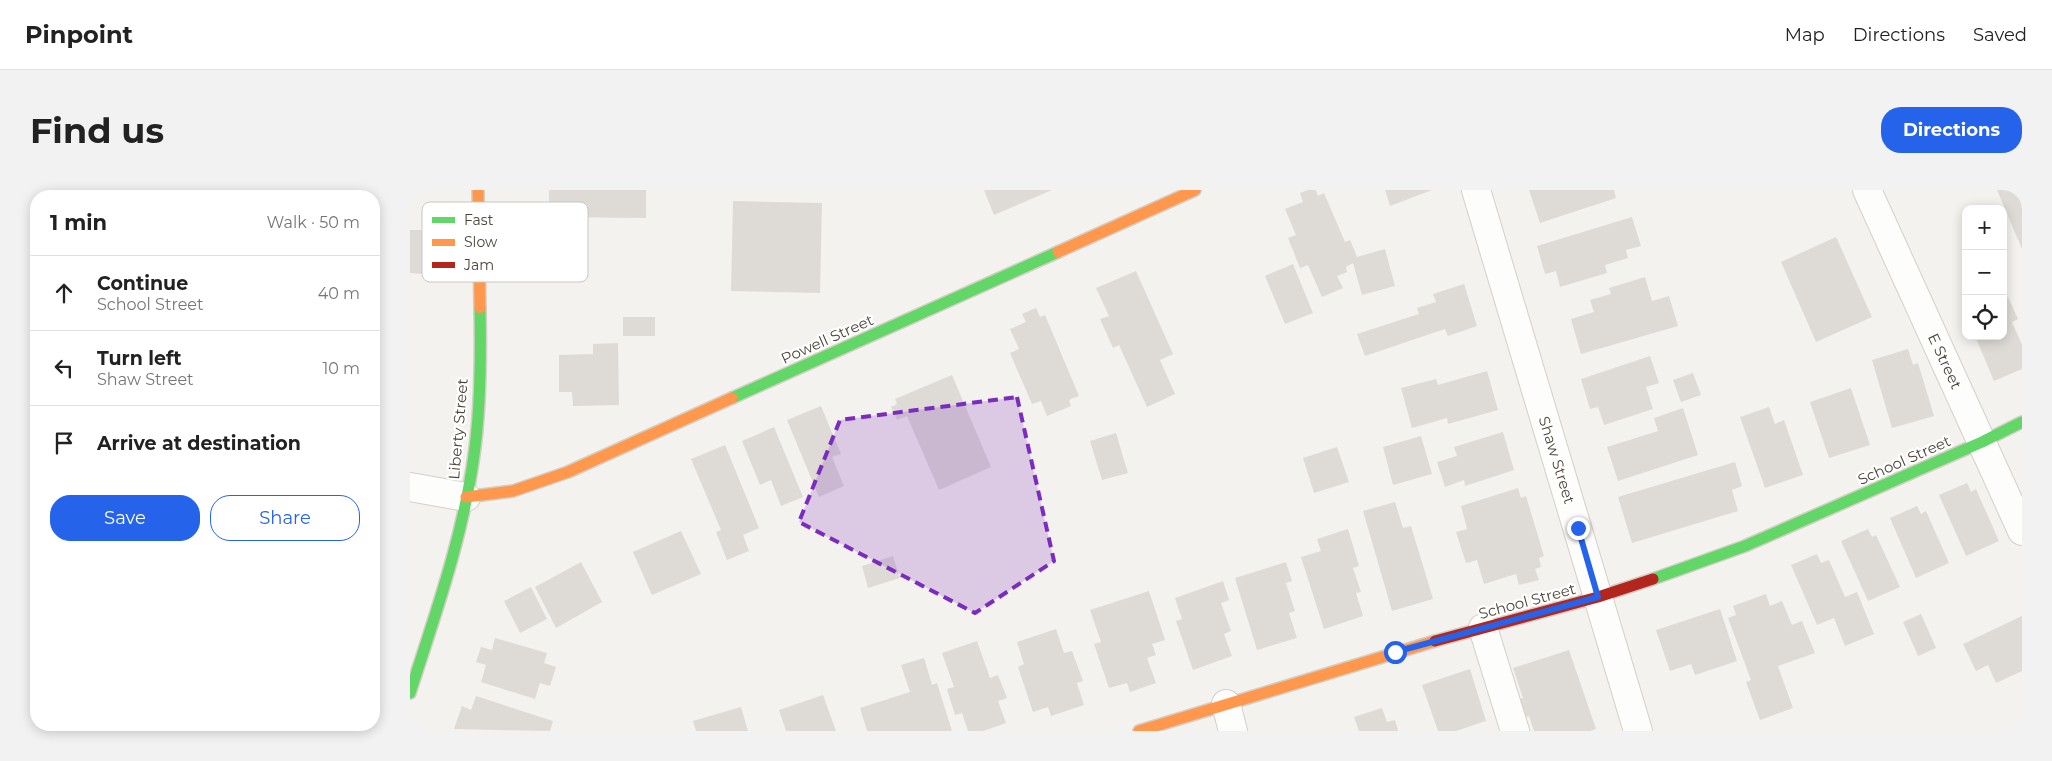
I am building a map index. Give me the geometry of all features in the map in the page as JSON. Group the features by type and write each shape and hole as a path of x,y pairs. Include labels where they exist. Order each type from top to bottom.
{"street":[{"name":"Powell Street","path":"466,497 513,491 568,472 1195,190"},
{"name":"Shaw Street","path":"1476,190 1638,731"},
{"name":"E Street","path":"1867,190 2022,531"},
{"name":"Liberty Street","path":"410,693 449,564 466,497 474,455 478,381 478,282"},
{"name":"School Street","path":"1139,731 1395,652 1598,597 1744,546 1982,442 2022,422"},
{"path":"410,487 466,497"},
{"path":"1483,628 1516,731"},
{"path":"1226,704 1233,731"}],"highlighted area":[{"path":"1017,397 1054,561 975,613 799,522 840,420"}],"building":[{"path":"549,190 646,190 646,218 588,217 588,202 549,202"},
{"path":"984,190 1052,190 994,215"},
{"path":"1316,190 1318,196 1324,193 1345,242 1350,240 1357,257 1385,249 1395,286 1362,295 1353,263 1346,267 1347,272 1337,276 1343,288 1322,297 1308,265 1300,268 1288,238 1296,235 1285,209 1303,202 1300,193"},
{"path":"1385,190 1432,190 1390,206"},
{"path":"1529,190 1614,190 1616,198 1540,223"},
{"path":"1997,190 2022,190 2022,249 2007,214 2007,205 2003,205"},
{"path":"733,201 822,203 820,293 731,291"},
{"path":"1632,217 1641,246 1626,250 1628,258 1605,265 1607,273 1560,287 1556,271 1545,274 1537,246"},
{"path":"410,230 422,230 422,274 410,273"},
{"path":"1836,237 1872,317 1816,342 1781,262"},
{"path":"1293,264 1313,313 1285,324 1265,276"},
{"path":"1136,271 1173,354 1160,360 1175,394 1147,407 1119,345 1113,348 1100,319 1109,316 1096,288"},
{"path":"1645,277 1652,301 1669,296 1678,326 1581,354 1571,319 1594,312 1590,300 1611,294 1609,288"},
{"path":"1464,284 1477,326 1448,336 1445,329 1365,356 1357,334 1419,314 1417,308 1436,302 1433,294"},
{"path":"2007,297 2018,319 2012,322 2022,345 2022,369 1994,381 1977,340 2007,340"},
{"path":"1036,308 1040,317 1045,315 1079,396 1069,400 1071,406 1047,416 1041,401 1032,404 1010,353 1019,349 1010,329 1026,322 1022,314"},
{"path":"623,317 655,317 655,336 623,336"},
{"path":"618,343 619,405 573,406 572,392 559,392 559,355 593,354 593,344"},
{"path":"1908,349 1913,365 1918,363 1934,416 1892,428 1872,360"},
{"path":"1650,356 1659,383 1646,387 1653,409 1604,425 1598,407 1590,409 1581,379"},
{"path":"1487,371 1498,410 1448,424 1447,418 1412,428 1401,388 1436,379 1438,385"},
{"path":"1693,373 1701,395 1681,402 1673,380"},
{"path":"952,375 991,467 939,490 907,416 897,420 891,407 897,404 895,399"},
{"path":"1851,388 1870,445 1829,458 1810,402"},
{"path":"821,406 841,454 832,457 844,486 819,497 787,420"},
{"path":"1769,407 1775,424 1784,420 1803,475 1765,488 1740,417"},
{"path":"1683,408 1698,455 1618,481 1607,447 1658,431 1654,418"},
{"path":"774,427 803,497 781,506 771,480 760,485 742,441"},
{"path":"1503,432 1514,470 1465,486 1464,480 1445,487 1437,462 1457,456 1454,447"},
{"path":"1116,433 1128,473 1102,480 1090,441"},
{"path":"1421,436 1432,474 1393,485 1383,447"},
{"path":"725,445 759,528 743,535 749,551 727,560 716,532 721,530 691,459"},
{"path":"1337,447 1349,482 1314,493 1303,458"},
{"path":"1735,462 1742,486 1732,490 1738,511 1632,543 1618,497"},
{"path":"1967,483 1971,492 1976,489 1999,541 1966,556 1939,495"},
{"path":"1518,488 1521,498 1526,496 1544,556 1539,558 1541,567 1535,569 1539,580 1519,585 1516,574 1484,584 1477,560 1466,563 1456,532 1467,529 1461,506"},
{"path":"1395,502 1403,528 1411,526 1433,599 1392,611 1363,511"},
{"path":"1917,506 1921,514 1926,511 1949,563 1916,578 1890,518"},
{"path":"1348,529 1359,566 1353,568 1361,592 1356,593 1363,616 1324,629 1301,557 1321,551 1317,539"},
{"path":"1868,529 1872,537 1876,535 1900,587 1868,601 1841,541"},
{"path":"681,531 701,574 652,595 633,552"},
{"path":"1817,554 1821,563 1829,560 1845,597 1857,592 1874,634 1845,646 1834,618 1817,625 1791,565"},
{"path":"893,556 900,578 868,588 862,566"},
{"path":"581,562 602,602 556,628 535,587"},
{"path":"1286,562 1292,581 1286,583 1295,611 1289,613 1297,638 1257,650 1235,578"},
{"path":"1223,581 1229,600 1221,603 1231,631 1224,634 1232,656 1193,670 1176,621 1182,619 1175,598"},
{"path":"531,587 547,619 520,633 504,601"},
{"path":"1149,591 1165,640 1152,644 1156,655 1147,658 1156,683 1130,692 1127,683 1109,688 1094,644 1101,642 1090,610"},
{"path":"1766,594 1770,606 1782,601 1792,625 1802,621 1815,653 1778,666 1793,708 1760,720 1746,682 1751,680 1728,618 1736,615 1733,606"},
{"path":"1720,609 1737,661 1695,675 1691,664 1670,671 1656,630"},
{"path":"1921,614 1936,648 1918,656 1903,622"},
{"path":"2022,616 2022,671 1996,683 1988,665 1976,671 1963,644"},
{"path":"1056,629 1064,653 1072,651 1083,681 1077,683 1084,705 1051,716 1048,707 1033,712 1018,667 1024,664 1017,642"},
{"path":"495,638 547,653 544,663 556,667 550,686 540,683 535,699 481,682 486,665 476,662 481,647 492,650"},
{"path":"977,641 990,678 998,675 1007,698 998,701 1006,723 983,731 968,731 962,713 955,715 947,689 954,687 942,653"},
{"path":"1569,650 1596,729 1590,731 1534,731 1529,716 1523,718 1517,700 1523,698 1513,668"},
{"path":"924,658 932,685 937,683 952,731 867,731 860,708 910,692 901,665"},
{"path":"1470,669 1486,721 1456,731 1438,731 1422,685"},
{"path":"823,695 836,731 786,731 779,710"},
{"path":"476,696 553,721 550,731 454,729 462,706 471,710"},
{"path":"741,707 748,731 696,731 693,721"},
{"path":"1382,708 1387,722 1395,720 1398,731 1359,731 1354,717"}],"traffic: fast":[{"path":"732,398 1058,252"},
{"path":"410,693 456,546 469,486 479,400 480,308"},
{"path":"1653,579 1745,546 1982,442 2022,422"}],"traffic: slow":[{"path":"478,190 478,202"},
{"path":"1058,252 1195,190"},
{"path":"480,282 480,308"},
{"path":"466,497 513,491 568,472 732,398"},
{"path":"1139,731 1435,641"}],"traffic: jam":[{"path":"1435,641 1598,597 1653,579"}],"route":[{"path":"1395,652 1598,597 1578,528"}]}
